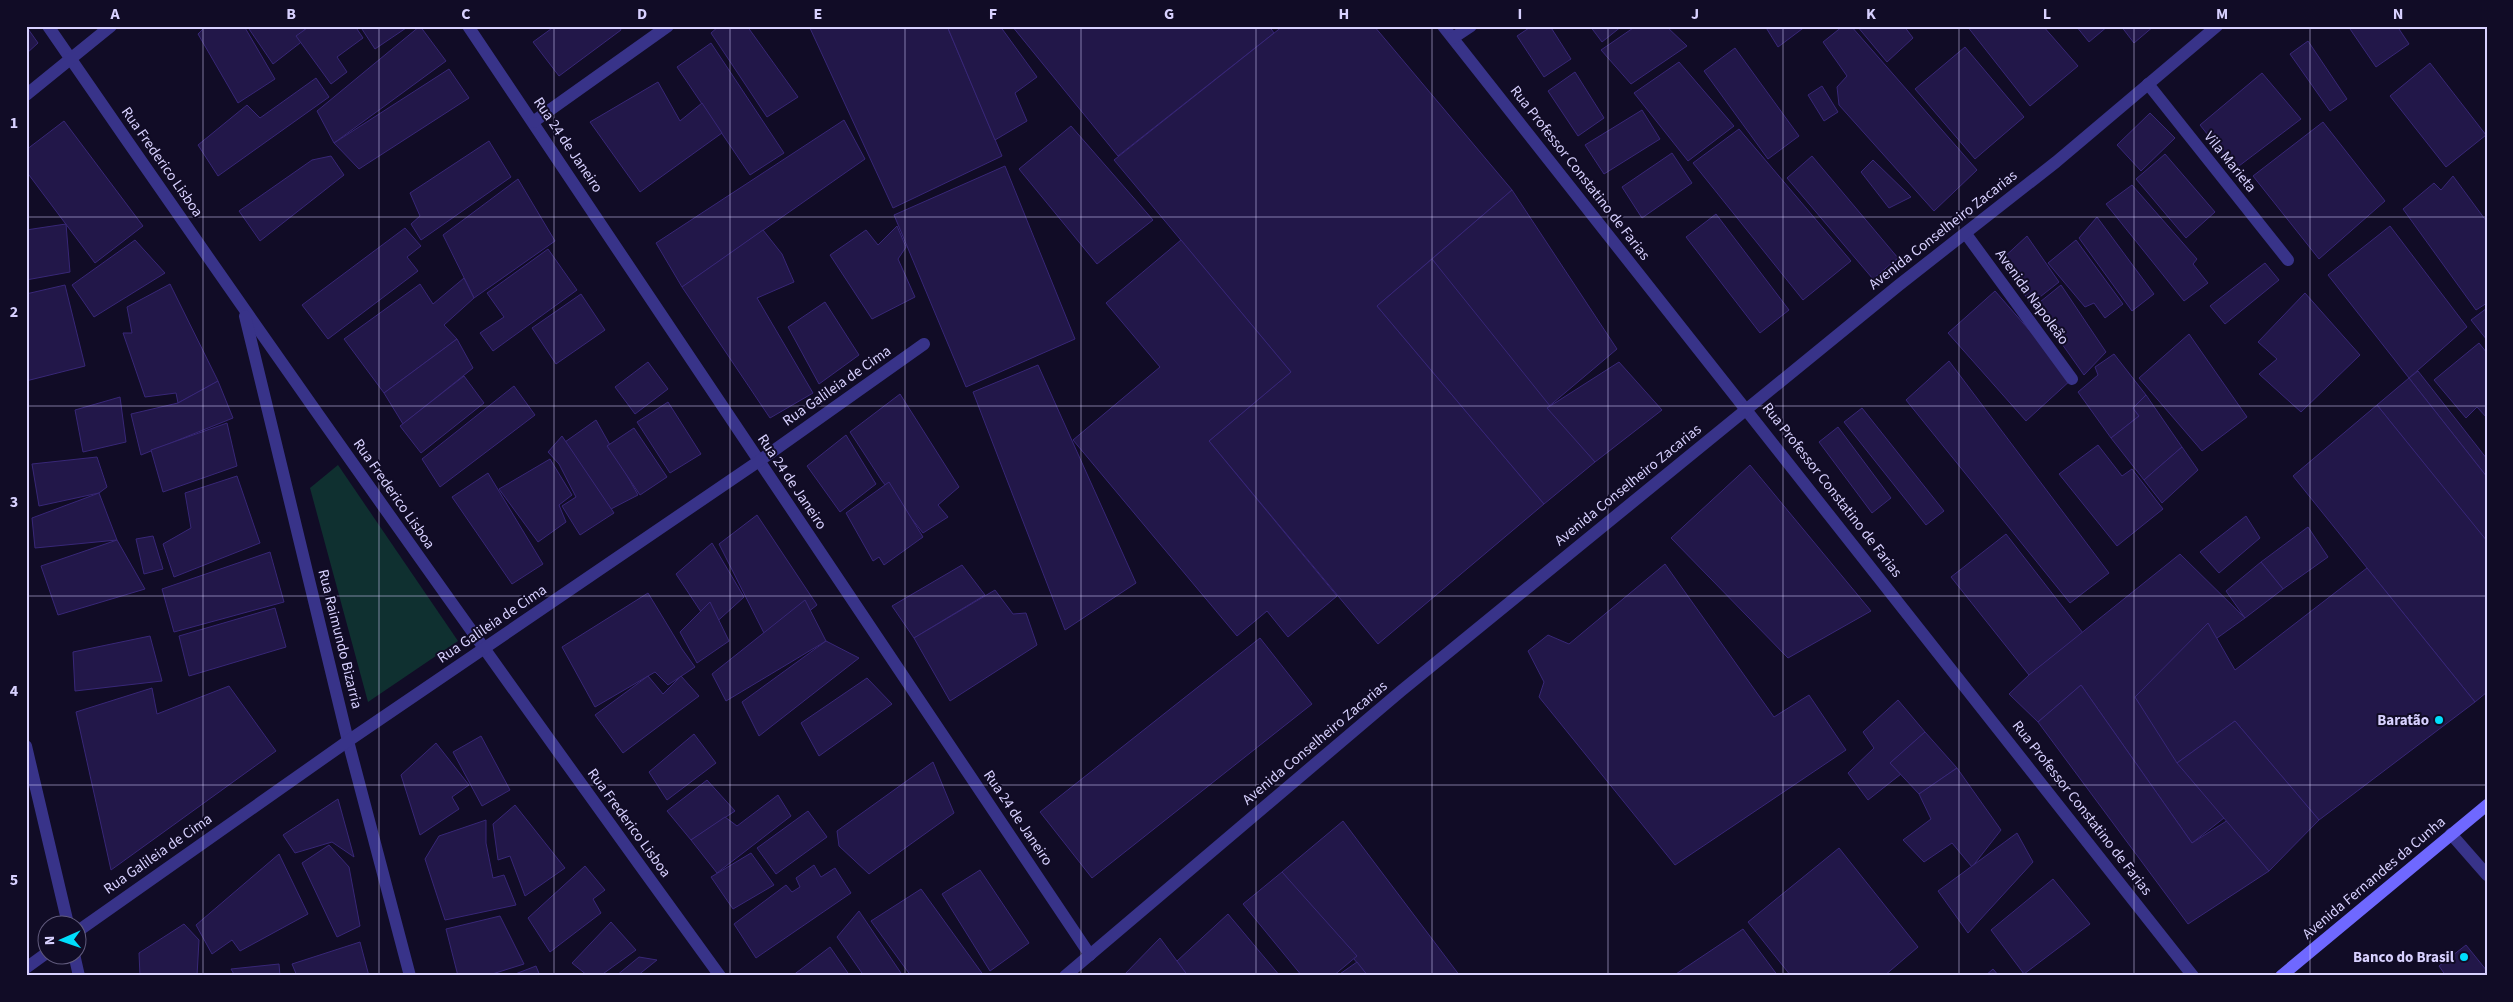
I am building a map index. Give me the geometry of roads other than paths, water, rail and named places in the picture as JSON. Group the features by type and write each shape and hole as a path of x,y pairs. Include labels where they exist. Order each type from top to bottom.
{"main road":[{"name":"Avenida Fernandes da Cunha","path":"2281,976 2487,805"}],"street":[{"name":"Rua Frederico Lisboa","path":"48,26 243,310 484,650 720,976"},
{"path":"26,95 111,26"},
{"name":"Rua 24 de Janeiro","path":"468,26 1090,956"},
{"path":"533,122 668,26"},
{"name":"Rua Professor Constatino de Farias","path":"1443,26 1747,408 2193,976"},
{"path":"1453,38 1471,26"},
{"name":"Avenida Conselheiro Zacarias","path":"1065,976 1401,691 1747,408 2056,162 2217,26"},
{"name":"Vila Marieta","path":"2148,84 2288,260"},
{"name":"Avenida Napoleão","path":"1966,234 2072,379"},
{"name":"Rua Raimundo Bizarria","path":"243,310 348,741 410,976"},
{"name":"Rua Galileia de Cima","path":"88,924 348,741 759,461 924,344"},
{"path":"26,746 66,914"},
{"path":"2451,834 2487,874"},
{"path":"26,968 38,959"}],"place":[{"name":"Baratão","path":"2439,720"},
{"name":"Banco do Brasil","path":"2464,957"}]}
